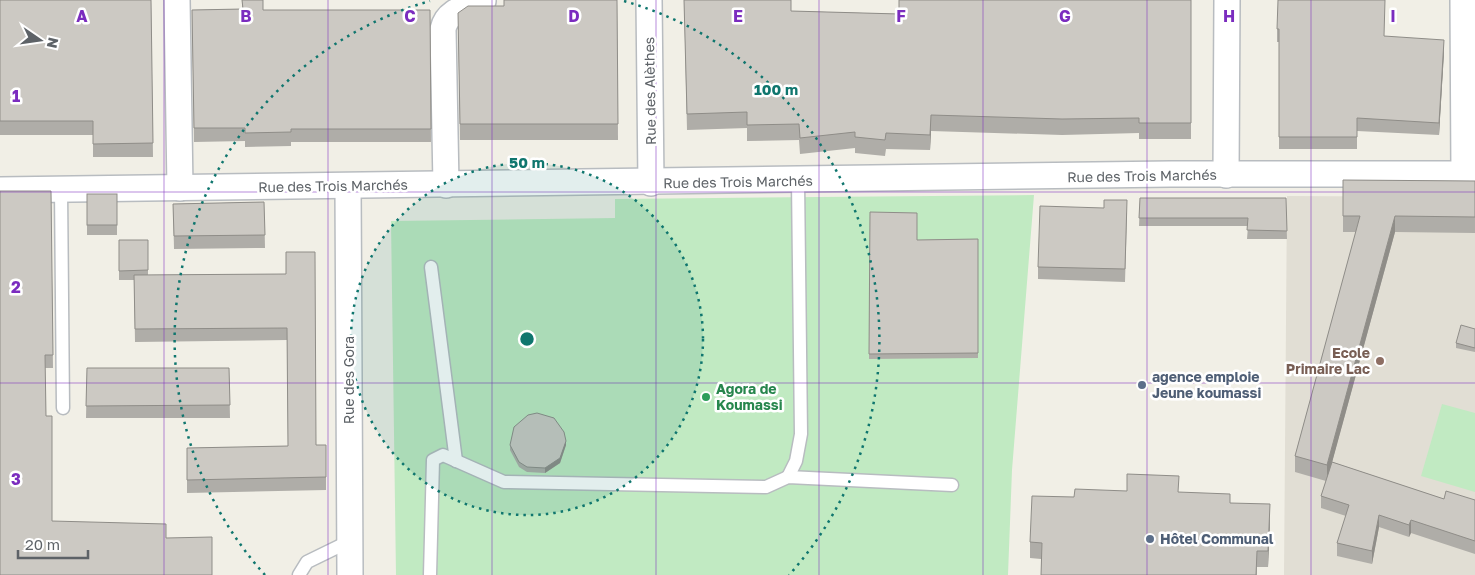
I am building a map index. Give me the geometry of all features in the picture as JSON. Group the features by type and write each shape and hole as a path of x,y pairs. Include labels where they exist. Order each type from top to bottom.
{"street":[{"path":"177,0 180,188"},
{"name":"Rue des Alèthes","path":"649,0 651,183"},
{"path":"1226,175 1227,0"},
{"path":"1463,0 1469,174"},
{"path":"446,185 443,29 445,19 450,14 483,1"},
{"name":"Rue des Trois Marchés","path":"0,190 1226,175 1469,174"},
{"name":"Rue des Gora","path":"348,186 350,575"}],"lane":[{"path":"788,477 796,461 801,434 798,181"},
{"path":"61,189 64,408"},
{"path":"431,267 456,461"},
{"path":"430,575 433,460 443,455 504,482 766,487 788,477 952,485"},
{"path":"299,575 307,562 350,541"}],"shaded area":[{"name":"Ecole Primaire Lac","path":"1287,196 1475,197 1475,575 1284,575"}],"green space":[{"name":"Agora de Koumassi","path":"1034,195 1012,470 1008,575 396,575 391,221 615,218 615,199"},
{"path":"1442,404 1475,413 1475,492 1421,476"}],"building":[{"path":"0,0 151,0 153,143 93,144 93,121 0,121"},
{"path":"242,0 263,0 263,10 430,10 431,129 291,129 291,132 245,133 245,128 194,128 192,10 243,9"},
{"path":"504,0 617,0 618,124 460,124 458,13 468,6 504,6"},
{"path":"684,0 791,0 791,11 899,14 899,0 1191,0 1191,123 1139,123 1139,118 1062,119 931,115 930,135 886,133 885,140 855,137 855,132 800,138 799,124 747,125 747,112 687,114"},
{"path":"1278,0 1385,0 1384,36 1444,40 1439,123 1357,118 1357,137 1279,137"},
{"path":"1343,180 1475,181 1475,217 1395,216 1327,465 1295,456 1360,216 1343,216"},
{"path":"0,191 51,191 53,355 45,355 46,416 52,416 52,521 166,524 166,538 212,537 212,575 0,575"},
{"path":"87,194 117,194 117,225 87,225"},
{"path":"1140,198 1286,198 1287,231 1247,230 1248,218 1139,218"},
{"path":"1104,200 1127,200 1125,269 1038,267 1040,206 1104,208"},
{"path":"264,202 265,235 174,236 173,204"},
{"path":"870,212 917,213 917,240 978,239 978,353 869,354"},
{"path":"119,240 148,240 148,270 119,271"},
{"path":"286,252 315,252 316,445 326,445 326,477 187,480 187,448 288,446 287,328 135,329 134,275 286,274"},
{"path":"1461,325 1475,329 1475,348 1456,343"},
{"path":"87,368 229,368 230,405 86,406"},
{"path":"537,413 554,418 564,432 566,441 560,458 545,468 527,467 519,462 510,445 514,427 528,415"},
{"path":"1332,462 1444,499 1446,491 1475,500 1475,541 1411,520 1409,525 1379,515 1372,551 1337,543 1349,505 1321,496"},
{"name":"Hôtel Communal","path":"1127,474 1179,476 1178,492 1230,494 1230,503 1270,504 1268,551 1257,551 1256,575 1041,575 1042,543 1030,542 1032,496 1074,497 1075,489 1127,491"}],"place":[{"name":"Ecole Primaire Lac","path":"1380,361"},
{"name":"agence emploie Jeune koumassi","path":"1142,385"},
{"name":"Agora de Koumassi","path":"706,397"},
{"name":"Hôtel Communal","path":"1150,539"}]}
